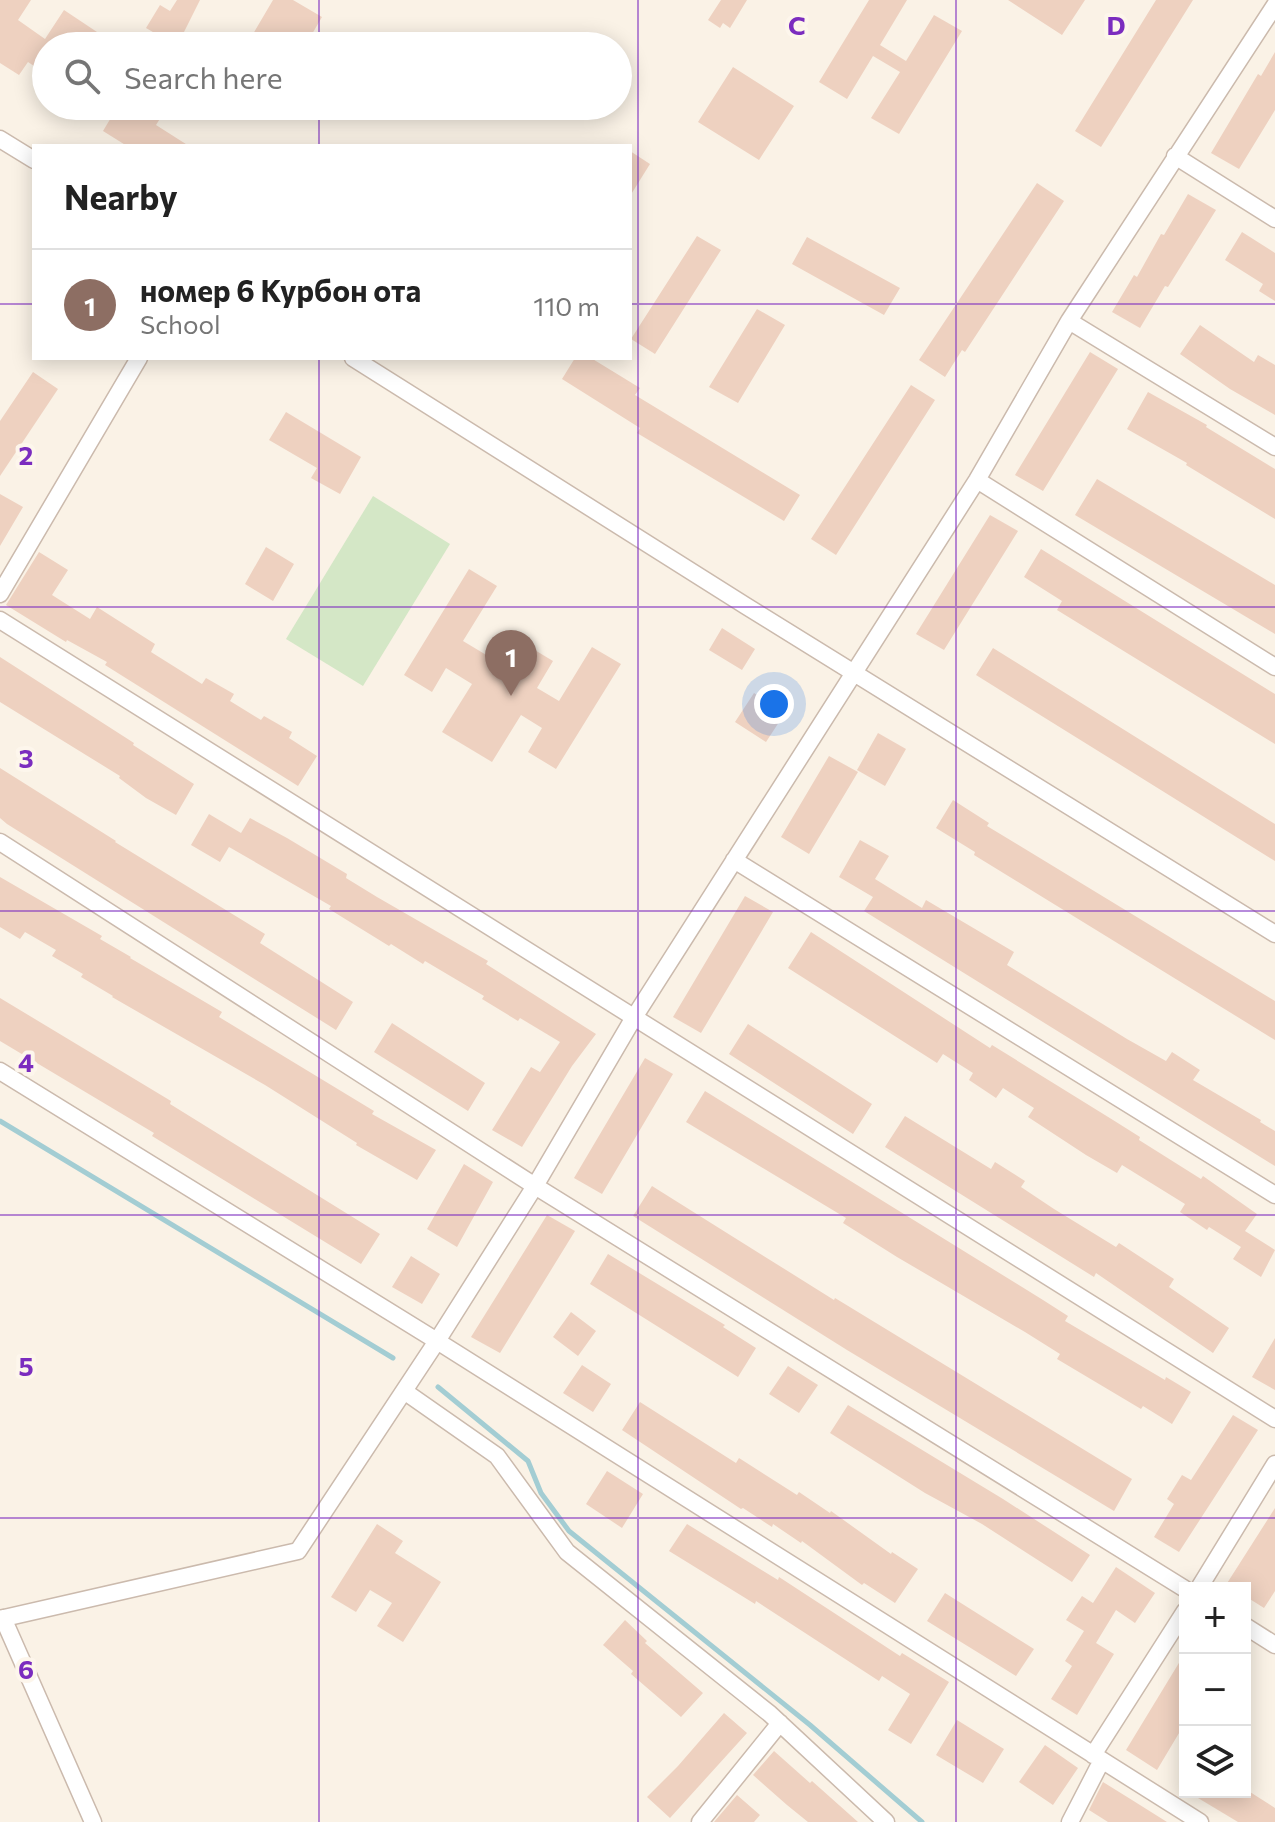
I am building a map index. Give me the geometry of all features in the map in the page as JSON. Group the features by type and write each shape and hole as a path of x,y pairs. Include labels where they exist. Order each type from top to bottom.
{"street":[{"path":"93,1822 1,1619 298,1551 535,1186 633,1019 977,480 1069,321 1275,5"},
{"path":"0,139 32,159"},
{"path":"1175,156 1275,219"},
{"path":"1069,321 1275,447"},
{"path":"0,594 138,360"},
{"path":"356,360 1275,934"},
{"path":"977,480 1275,667"},
{"path":"0,620 1275,1419"},
{"path":"0,842 535,1186 1179,1585"},
{"path":"734,860 1275,1195"},
{"path":"0,1071 437,1341 1200,1822"},
{"path":"404,1391 497,1456 567,1552 780,1723 886,1822"},
{"path":"1203,1582 1275,1464"},
{"path":"1070,1822 1098,1758 1179,1621"},
{"path":"1251,1630 1275,1645"},
{"path":"700,1822 780,1723"}],"green space":[{"path":"373,496 450,544 363,686 286,639"}],"building":[{"path":"0,0 31,0 18,20 35,32 32,32 32,65 28,62 19,75 0,63"},
{"path":"177,0 200,0 184,32 153,32 146,28 160,5 170,11"},
{"path":"273,0 293,0 322,17 313,32 254,32"},
{"path":"721,0 747,0 730,28 723,23 720,28 708,20"},
{"path":"869,0 907,0 880,45 906,61 934,15 962,31 899,134 871,118 900,72 873,56 847,99 819,82"},
{"path":"1008,0 1085,0 1062,35"},
{"path":"1156,0 1193,0 1101,147 1075,131"},
{"path":"64,10 97,32 50,32"},
{"path":"1275,52 1275,110 1239,169 1211,153 1258,74 1261,76"},
{"path":"733,67 794,106 759,160 698,122"},
{"path":"110,120 159,120 156,125 186,144 124,144 103,131"},
{"path":"632,152 650,164 632,193"},
{"path":"1037,183 1064,201 965,352 962,350 945,377 919,360"},
{"path":"1188,194 1216,210 1140,328 1112,312"},
{"path":"1242,232 1275,253 1275,301 1259,291 1263,284 1225,260"},
{"path":"697,236 721,250 655,354 632,337"},
{"path":"807,237 900,288 884,315 792,264"},
{"path":"757,309 785,325 738,403 709,387"},
{"path":"1200,325 1254,362 1258,355 1275,365 1275,415 1230,389 1180,354"},
{"path":"1090,352 1118,369 1043,491 1015,475"},
{"path":"574,360 594,360 640,388 635,395 800,495 784,521 637,433 640,428 562,379"},
{"path":"33,372 58,389 0,476 0,421"},
{"path":"911,385 935,400 836,555 811,539"},
{"path":"1148,392 1275,469 1275,519 1127,429"},
{"path":"286,412 361,457 340,494 311,478 317,468 269,440"},
{"path":"1097,479 1275,585 1275,634 1075,515"},
{"path":"0,494 23,507 0,546"},
{"path":"990,515 1018,531 944,650 916,634"},
{"path":"266,547 294,564 273,601 245,584"},
{"path":"1041,549 1275,694 1275,744 1057,610 1062,601 1024,577"},
{"path":"39,552 68,570 52,595 90,619 97,607 155,644 151,652 202,684 206,678 234,694 230,701 261,720 264,716 292,732 289,738 317,756 298,786 105,665 107,662 66,642 6,605"},
{"path":"469,569 497,586 463,641 488,656 503,631 553,661 537,688 559,701 592,647 621,664 556,769 528,752 542,728 521,715 492,762 442,732 472,684 446,668 432,692 404,675"},
{"path":"722,628 755,649 742,670 709,650"},
{"path":"993,648 1275,824 1275,861 976,675"},
{"path":"0,657 194,784 176,815 146,798 120,776 0,702"},
{"path":"754,693 785,713 766,742 735,722"},
{"path":"878,733 906,749 885,786 857,770"},
{"path":"829,756 858,772 809,854 781,837"},
{"path":"0,768 265,934 260,943 353,1002 336,1030 7,824 0,818"},
{"path":"953,800 989,823 987,826 1275,1001 1275,1040 974,855 975,852 936,828"},
{"path":"209,814 241,833 250,818 287,838 347,874 346,878 377,897 488,961 486,964 596,1034 572,1066 522,1147 492,1130 531,1067 540,1072 560,1042 520,1018 518,1021 482,999 484,996 425,961 423,964 391,944 389,946 329,909 331,906 229,847 220,862 191,845"},
{"path":"860,840 889,856 875,879 922,908 926,900 1014,952 1007,965 1127,1039 1166,1061 1172,1052 1200,1070 1193,1080 1275,1131 1275,1166 864,911 873,897 839,877"},
{"path":"0,877 102,936 100,939 222,1012 219,1017 374,1111 372,1114 436,1150 417,1180 356,1145 265,1085 112,997 81,977 83,974 52,956 56,950 25,932 20,939 0,927"},
{"path":"745,896 773,912 701,1033 673,1017"},
{"path":"811,932 990,1048 992,1045 1113,1120 1201,1179 1203,1176 1257,1214 1245,1231 1275,1250 1261,1277 1233,1259 1241,1247 1180,1212 1185,1204 1122,1165 1117,1173 1086,1155 1028,1117 1034,1108 1003,1088 996,1098 969,1080 973,1073 943,1054 937,1063 788,968"},
{"path":"0,998 171,1101 170,1104 380,1234 361,1264 152,1136 154,1133 0,1041"},
{"path":"392,1023 485,1083 468,1111 374,1052"},
{"path":"748,1024 872,1104 853,1134 729,1054"},
{"path":"645,1058 673,1074 602,1194 574,1178"},
{"path":"705,1091 1043,1300 1068,1316 1065,1321 1191,1392 1172,1424 1057,1359 1060,1354 897,1257 843,1223 846,1218 686,1122"},
{"path":"905,1116 991,1169 995,1162 1025,1181 1021,1187 1054,1209 1116,1247 1119,1243 1174,1279 1169,1287 1229,1328 1213,1353 1096,1273 1094,1277 885,1147"},
{"path":"464,1164 493,1182 457,1247 427,1229"},
{"path":"652,1186 834,1300 1132,1479 1114,1511 633,1216"},
{"path":"547,1215 575,1231 500,1353 471,1337"},
{"path":"608,1254 725,1325 723,1327 756,1348 738,1377 590,1284"},
{"path":"411,1256 440,1274 422,1304 392,1287"},
{"path":"571,1312 596,1331 578,1356 553,1337"},
{"path":"1275,1338 1275,1390 1252,1377"},
{"path":"582,1365 611,1384 593,1412 563,1393"},
{"path":"788,1366 818,1385 799,1413 769,1394"},
{"path":"640,1402 736,1463 739,1458 797,1495 799,1492 831,1511 891,1554 918,1569 895,1603 864,1583 862,1585 802,1541 741,1509 622,1430"},
{"path":"848,1405 1090,1555 1072,1582 830,1433"},
{"path":"1233,1415 1258,1430 1179,1552 1154,1537 1174,1504 1167,1499 1182,1475 1191,1480"},
{"path":"607,1471 643,1494 622,1528 586,1504"},
{"path":"1275,1508 1275,1591 1264,1608 1251,1600 1251,1582 1228,1582"},
{"path":"377,1524 403,1541 395,1553 441,1582 403,1642 377,1626 392,1603 370,1590 356,1612 331,1597"},
{"path":"687,1524 778,1580 779,1577 900,1656 902,1653 949,1682 911,1744 888,1730 910,1694 882,1676 879,1681 756,1601 755,1604 669,1551"},
{"path":"1116,1567 1155,1593 1135,1623 1116,1610 1096,1643 1114,1654 1077,1715 1051,1699 1072,1666 1065,1661 1084,1631 1066,1620 1082,1596 1093,1603"},
{"path":"945,1593 1034,1649 1016,1676 927,1621"},
{"path":"625,1620 647,1641 645,1643 703,1693 681,1717 603,1645"},
{"path":"1179,1663 1179,1733 1157,1770 1126,1750"},
{"path":"724,1713 747,1733 670,1818 647,1797"},
{"path":"957,1720 1004,1749 983,1783 936,1755"},
{"path":"1045,1745 1078,1768 1053,1805 1019,1782"},
{"path":"774,1751 858,1822 808,1822 787,1805 753,1775"},
{"path":"1103,1782 1167,1822 1108,1822 1089,1810"},
{"path":"1251,1793 1275,1808 1275,1822 1238,1822 1198,1798 1251,1798"},
{"path":"737,1795 760,1815 754,1822 714,1822"}],"waterway":[{"path":"0,1121 393,1358"},
{"path":"438,1387 528,1461 541,1493 569,1531 810,1725 922,1822"}],"place":[{"name":"номер 6 Курбон ота","path":"511,696"}]}
